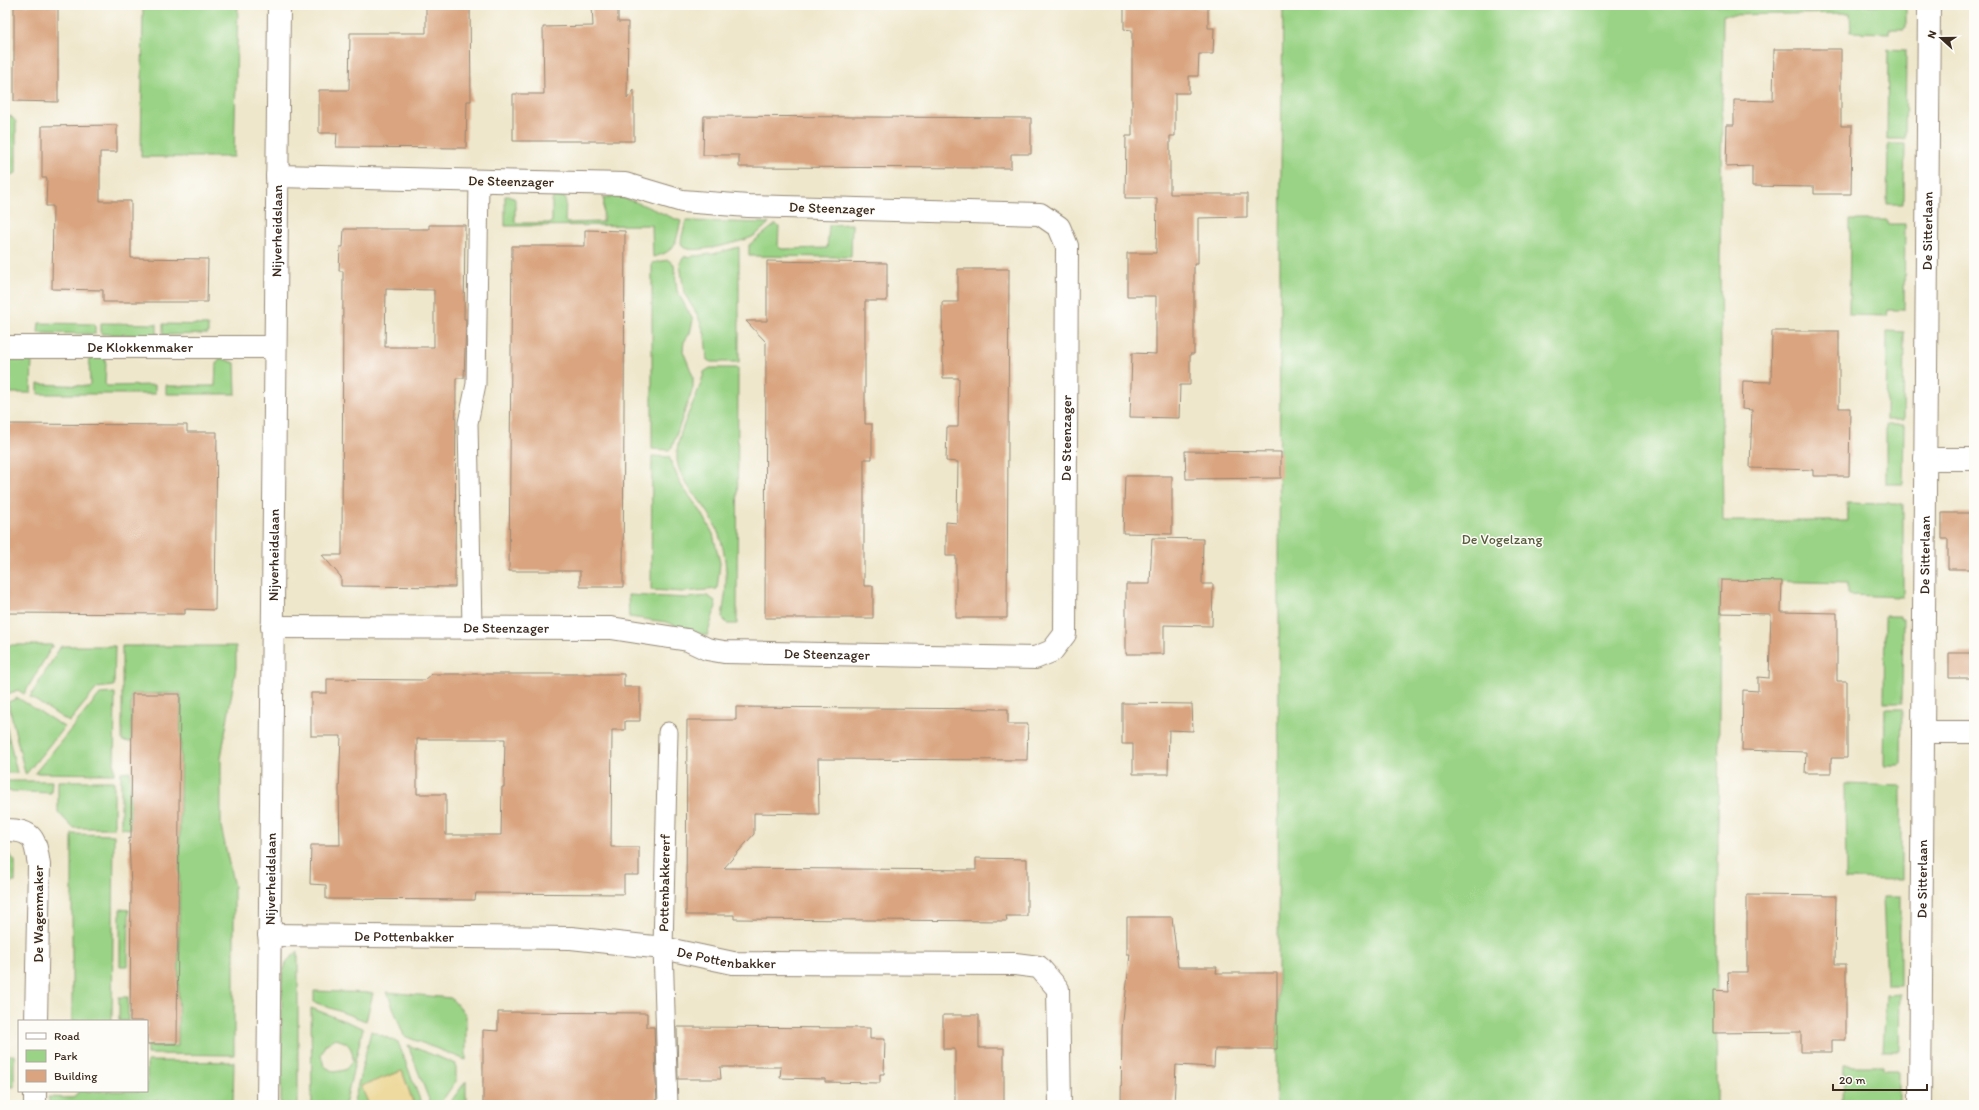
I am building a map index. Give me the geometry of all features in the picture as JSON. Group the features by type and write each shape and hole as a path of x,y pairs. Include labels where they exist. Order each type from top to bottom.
{"street":[{"name":"Nijverheidslaan","path":"268,1105 279,5"},
{"name":"De Sitterlaan","path":"1920,1105 1929,5"},
{"name":"De Steenzager","path":"272,627 611,628 688,640 707,649 724,652 1034,658 1052,651 1065,634 1067,246 1059,227 1040,214 748,206 682,201 625,184 277,176"},
{"name":"De Klokkenmaker","path":"5,347 275,347"},
{"path":"1925,459 1974,459"},
{"path":"1923,732 1974,732"},
{"name":"De Wagenmaker","path":"5,830 17,830 29,833 35,842 39,865 36,1020"},
{"name":"De Pottenbakker","path":"269,935 571,938 663,948 733,963 1015,964 1039,967 1058,989 1060,1105"},
{"path":"34,1105 35,1092"}],"lane":[{"path":"472,628 468,423 476,384 479,181"},
{"name":"Pottenbakkererf","path":"668,732 663,948 668,1105"}],"green space":[{"path":"143,5 238,5 234,157 141,157"},
{"name":"De Vogelzang","path":"1283,5 1906,5 1906,27 1904,29 1889,29 1889,33 1851,32 1850,13 1723,15 1720,269 1723,521 1848,521 1847,503 1886,504 1889,502 1890,504 1903,504 1903,597 1848,595 1848,583 1720,580 1716,1105 1276,1105 1278,990 1280,249"},
{"path":"1888,49 1906,50 1905,139 1887,139"},
{"path":"5,115 11,116 16,122 16,173 12,175 5,174"},
{"path":"1888,144 1905,144 1903,204 1887,204"},
{"path":"505,196 511,196 515,199 516,223 551,223 552,200 554,196 564,197 566,199 565,221 567,223 603,222 604,198 611,197 631,201 681,221 676,241 671,249 661,255 653,257 652,225 505,226"},
{"path":"1850,220 1887,220 1888,224 1905,224 1904,310 1888,310 1887,316 1849,315"},
{"path":"686,221 769,223 752,237 727,245 694,250 687,249 681,244"},
{"path":"776,224 779,227 778,247 782,249 827,248 829,225 852,224 851,257 749,256 749,245"},
{"path":"739,247 739,362 711,362 707,360 705,335 698,316 684,293 680,263 684,257 713,254"},
{"path":"668,260 674,264 677,291 693,320 690,333 684,342 683,351 693,376 693,388 672,447 669,450 652,449 652,263"},
{"path":"39,323 95,324 95,334 38,333"},
{"path":"101,323 157,324 157,335 101,334"},
{"path":"163,324 208,325 208,334 163,335"},
{"path":"1887,331 1904,332 1903,420 1886,420"},
{"path":"5,357 32,357 31,393 5,393"},
{"path":"93,357 104,357 106,363 105,384 107,386 155,385 155,394 38,394 38,384 88,386 90,384 89,361"},
{"path":"220,358 235,363 236,394 166,394 166,384 168,386 215,386 216,364"},
{"path":"710,368 738,368 737,624 728,624 722,618 726,592 726,575 724,551 719,535 708,512 682,477 677,460 677,449 683,427 704,372"},
{"path":"1886,425 1904,425 1903,484 1886,484"},
{"path":"652,456 669,457 681,485 702,513 713,534 720,563 717,589 684,592 651,590"},
{"path":"628,595 687,598 708,596 715,601 716,606 707,636 666,622 629,617"},
{"path":"1885,616 1900,616 1900,619 1903,619 1902,703 1884,703"},
{"path":"5,645 53,645 24,694 18,690 5,695"},
{"path":"61,646 115,646 114,686 97,688 69,722 30,697"},
{"path":"122,646 236,646 236,668 221,758 221,826 234,887 234,1055 148,1054 148,1046 178,1046 181,693 131,694 131,742 122,741"},
{"path":"115,693 114,774 35,773 100,694"},
{"path":"18,698 64,727 26,774 8,702"},
{"path":"1885,709 1902,709 1901,764 1899,765 1884,765"},
{"path":"5,721 17,773 5,773"},
{"path":"130,771 130,829 121,828 121,772"},
{"path":"5,781 52,781 51,793 5,791"},
{"path":"58,781 114,781 114,828 73,828 58,812"},
{"path":"1845,784 1901,786 1901,880 1846,879"},
{"path":"72,834 114,835 112,1020 72,1020"},
{"path":"5,852 8,853 15,861 15,882 5,882"},
{"path":"1883,897 1900,897 1900,985 1887,985"},
{"path":"120,909 129,910 128,966 120,966"},
{"path":"298,951 298,1105 281,1105 282,974 287,961"},
{"path":"314,991 373,993 366,1021 314,1002"},
{"path":"387,992 451,998 466,1015 466,1060 404,1036"},
{"path":"1900,994 1899,1051 1883,1051 1886,995"},
{"path":"119,997 128,997 128,1020 119,1020"},
{"path":"311,1008 363,1028 345,1105 312,1105","holes":["334,1039 343,1041 351,1048 353,1061 345,1070 334,1072 324,1066 321,1055 325,1045"]},
{"path":"371,1031 398,1042 422,1105 414,1105 402,1071 362,1086 369,1105 353,1105"},
{"path":"408,1045 456,1064 456,1081 439,1105 431,1105"},
{"path":"5,1055 14,1055 14,1087 5,1086"},
{"path":"148,1061 234,1062 233,1105 176,1105 175,1101 106,1100 104,1101 103,1105 50,1105 48,1097 72,1098 79,1092 148,1092"},
{"path":"1844,1066 1883,1066 1883,1070 1898,1070 1899,1105 1843,1105"},
{"path":"466,1081 466,1105 448,1105"}],"sand":[{"path":"402,1071 414,1105 369,1105 361,1086"}],"building":[{"path":"14,5 58,5 58,102 14,101"},
{"path":"426,5 470,5 471,101 467,101 466,148 336,147 337,133 319,133 319,90 349,90 350,33 426,33"},
{"path":"592,5 618,5 618,22 628,22 627,99 634,90 634,141 513,141 513,94 544,94 543,27 593,26"},
{"path":"1124,5 1208,8 1208,28 1214,28 1213,54 1199,54 1198,76 1189,76 1189,93 1175,93 1175,136 1170,136 1170,194 1247,194 1247,217 1198,218 1198,264 1194,264 1194,354 1190,354 1190,385 1180,385 1179,418 1130,417 1132,353 1156,354 1156,296 1127,296 1127,253 1156,253 1157,198 1125,198 1126,136 1132,136 1132,30 1124,29"},
{"path":"1774,49 1841,49 1841,126 1852,126 1851,194 1814,194 1814,187 1752,186 1752,166 1726,167 1727,125 1734,125 1734,100 1773,101"},
{"path":"704,116 1031,118 1031,154 1011,154 1011,168 739,167 739,155 703,155"},
{"path":"117,125 117,152 100,152 100,201 131,201 131,258 208,259 207,302 103,302 103,290 52,289 53,206 46,206 47,178 42,178 42,126"},
{"path":"429,225 465,225 464,319 466,319 464,378 456,378 455,587 341,586 341,577 322,555 342,555 343,271 339,271 340,247 343,247 344,229 429,229","holes":["386,289 434,290 434,347 385,347"]},
{"path":"585,230 625,231 623,587 580,587 580,571 509,571 512,246 585,246"},
{"path":"767,261 887,263 887,301 865,301 865,424 872,424 872,459 864,459 864,586 873,586 873,618 765,618 766,342 746,321 767,321"},
{"path":"958,269 1009,269 1007,618 956,618 956,556 946,556 946,522 957,523 958,462 946,461 947,427 958,427 959,378 943,378 942,302 958,302"},
{"path":"1772,331 1839,331 1839,408 1850,408 1849,476 1813,476 1813,470 1750,468 1752,410 1742,409 1743,381 1771,382"},
{"path":"5,424 187,425 187,432 217,432 215,610 185,609 185,614 5,613"},
{"path":"1185,451 1281,452 1281,478 1186,479"},
{"path":"1125,476 1172,476 1172,534 1123,533"},
{"path":"1942,513 1974,513 1974,569 1948,569 1948,539 1942,539"},
{"path":"1152,538 1203,539 1202,584 1213,584 1212,626 1164,625 1164,654 1126,654 1126,584 1150,584"},
{"path":"1721,580 1782,581 1781,612 1837,613 1837,681 1847,681 1847,758 1831,758 1831,773 1805,773 1806,752 1742,750 1743,690 1758,691 1758,677 1769,678 1771,614 1720,613"},
{"path":"1949,653 1974,653 1974,678 1949,678"},
{"path":"432,674 624,674 624,687 640,687 640,721 625,721 625,730 612,730 611,847 639,847 639,875 624,875 624,894 476,893 475,900 326,899 326,885 310,884 311,845 340,845 339,790 341,736 311,736 311,693 327,693 327,679 425,680","holes":["417,739 505,739 501,835 446,835 446,794 417,794"]},
{"path":"132,694 180,694 177,1044 148,1044 148,1020 130,1020 131,889 129,838 131,839"},
{"path":"1122,703 1192,704 1193,731 1169,730 1168,774 1133,774 1133,744 1122,744"},
{"path":"736,707 1008,709 1008,724 1028,724 1027,760 818,759 819,814 754,813 754,834 724,868 976,870 976,858 1027,859 1027,916 1006,916 1007,921 734,919 734,915 686,915 687,720 736,720"},
{"path":"1747,895 1836,896 1835,964 1846,964 1846,1040 1832,1040 1832,1052 1801,1052 1801,1032 1713,1033 1713,990 1729,991 1728,972 1747,972"},
{"path":"1127,917 1172,917 1178,967 1217,967 1216,973 1277,973 1277,1049 1215,1049 1214,1067 1176,1065 1174,1105 1121,1105 1122,1030 1130,954 1127,954"},
{"path":"498,1012 647,1013 647,1027 654,1027 657,1105 483,1105 483,1030 498,1031"},
{"path":"943,1015 979,1015 979,1048 1004,1048 1004,1105 955,1105 955,1049 943,1049"},
{"path":"677,1027 870,1028 870,1039 885,1039 884,1074 880,1074 880,1083 825,1082 825,1079 780,1078 781,1067 720,1067 721,1079 678,1079"}]}
